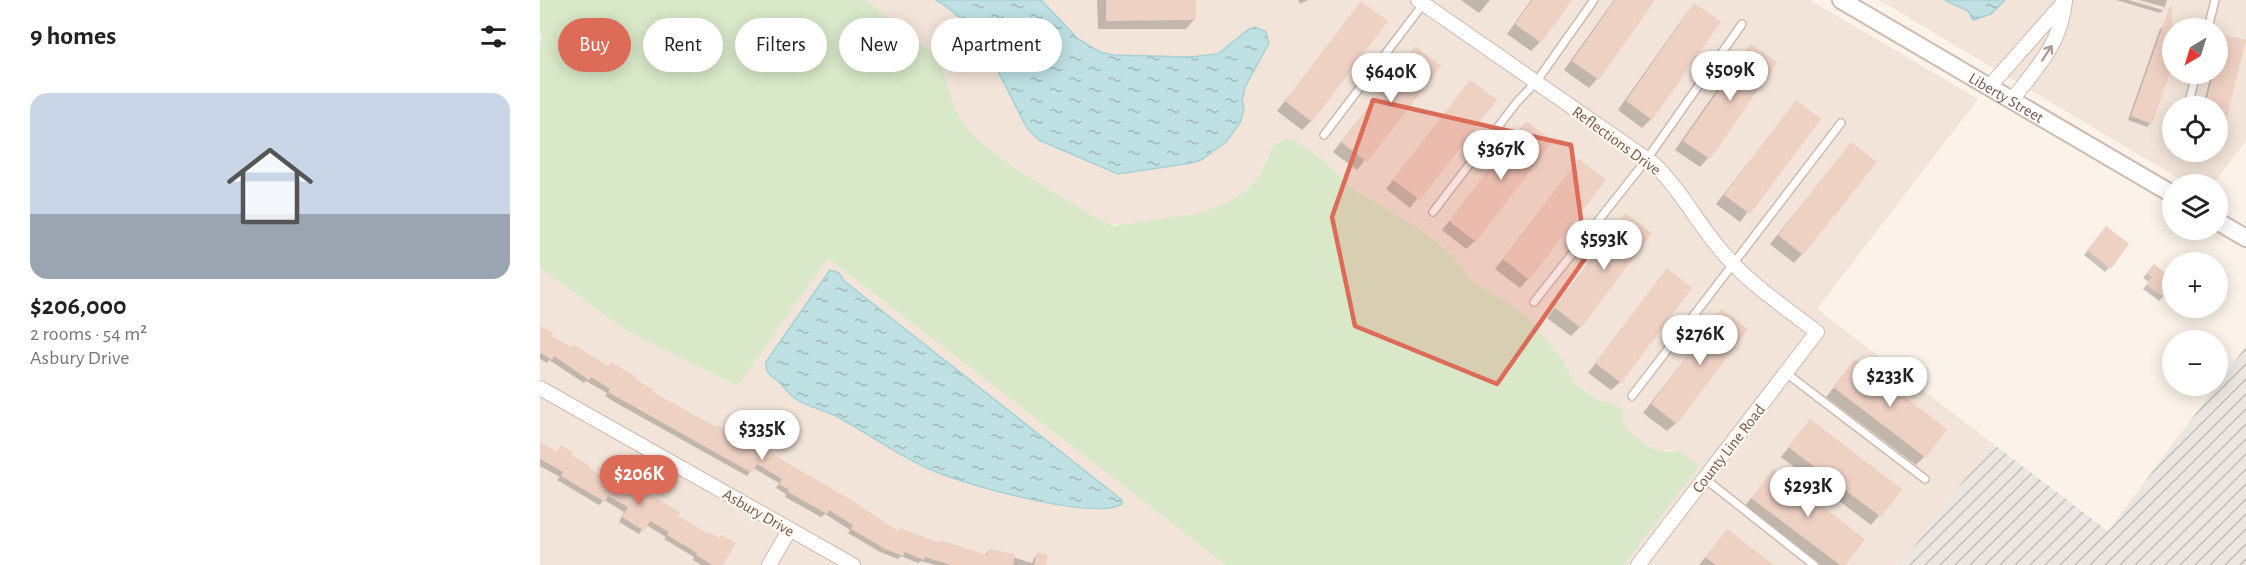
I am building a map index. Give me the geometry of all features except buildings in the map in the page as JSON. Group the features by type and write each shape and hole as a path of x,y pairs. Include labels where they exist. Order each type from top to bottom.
{"street":[{"name":"Liberty Street","path":"1841,0 2162,188"},
{"path":"1989,87 2065,0"},
{"path":"2012,100 2052,45 2063,20 2065,0"},
{"name":"Reflections Drive","path":"1422,1 1647,159 1674,185 1733,265 1817,332"},
{"path":"2228,227 2246,238"},
{"name":"County Line Road","path":"1638,565 1817,332"},
{"name":"Asbury Drive","path":"540,388 853,565"},
{"path":"769,565 790,529"}],"lane":[{"path":"1433,212 1517,102 1536,82 1594,0"},
{"path":"2210,18 2215,0"},
{"path":"1324,135 1422,1"},
{"path":"1534,302 1647,159 1742,24"},
{"path":"1632,396 1841,123"},
{"path":"1786,373 1925,479"},
{"path":"1704,478 1814,565"}],"highlighted area":[{"path":"1373,100 1571,145 1586,257 1497,384 1355,326 1332,217"}],"shaded area":[{"path":"865,0 1810,0 1978,99 1817,309 1992,443 1900,565 1624,565 1699,465 1672,450 1661,451 1648,446 1628,430 1623,423 1623,417 1612,404 1601,401 1574,382 1559,355 1530,320 1511,304 1471,280 1450,254 1435,241 1412,224 1354,190 1323,160 1295,140 1267,157 1259,176 1245,192 1231,201 1202,213 1123,226 1106,223 1010,165 982,143 966,127 955,109 944,72 1062,72 1062,18 931,18 931,51 919,42 919,18 888,18"},
{"path":"1879,0 2246,0 2246,141 2221,174 2171,174"},
{"path":"828,258 1226,565 540,565 540,268 626,330 736,386"},
{"path":"2246,346 2246,565 1900,565 1992,443 2108,531 2209,396 2228,396 2228,370"}],"green space":[{"path":"540,0 865,0 888,18 839,18 839,72 919,72 919,42 931,51 931,72 944,72 955,109 966,127 982,143 1010,165 1114,226 1201,213 1231,201 1245,192 1259,176 1274,145 1286,139 1295,140 1323,160 1354,190 1412,224 1435,241 1450,254 1471,280 1511,304 1530,320 1559,355 1574,382 1601,401 1618,406 1623,411 1623,423 1628,430 1648,446 1661,451 1681,452 1699,466 1624,565 1226,565 828,258 737,386 626,330 540,268 540,44 542,36 540,34"}],"water":[{"path":"936,0 1041,0 1058,18 960,18"},
{"path":"1945,0 2005,0 1991,14 1973,20 1968,11"},
{"path":"1062,22 1078,39 1100,52 1113,55 1190,57 1218,54 1249,29 1255,27 1266,32 1269,43 1245,87 1242,100 1244,109 1240,123 1227,141 1201,160 1118,174 1039,140 1027,128 999,72 1062,72"},
{"path":"830,270 839,273 844,281 1122,500 1122,504 1107,508 1058,505 1000,492 950,477 922,466 838,417 794,397 768,372 766,362"}]}
